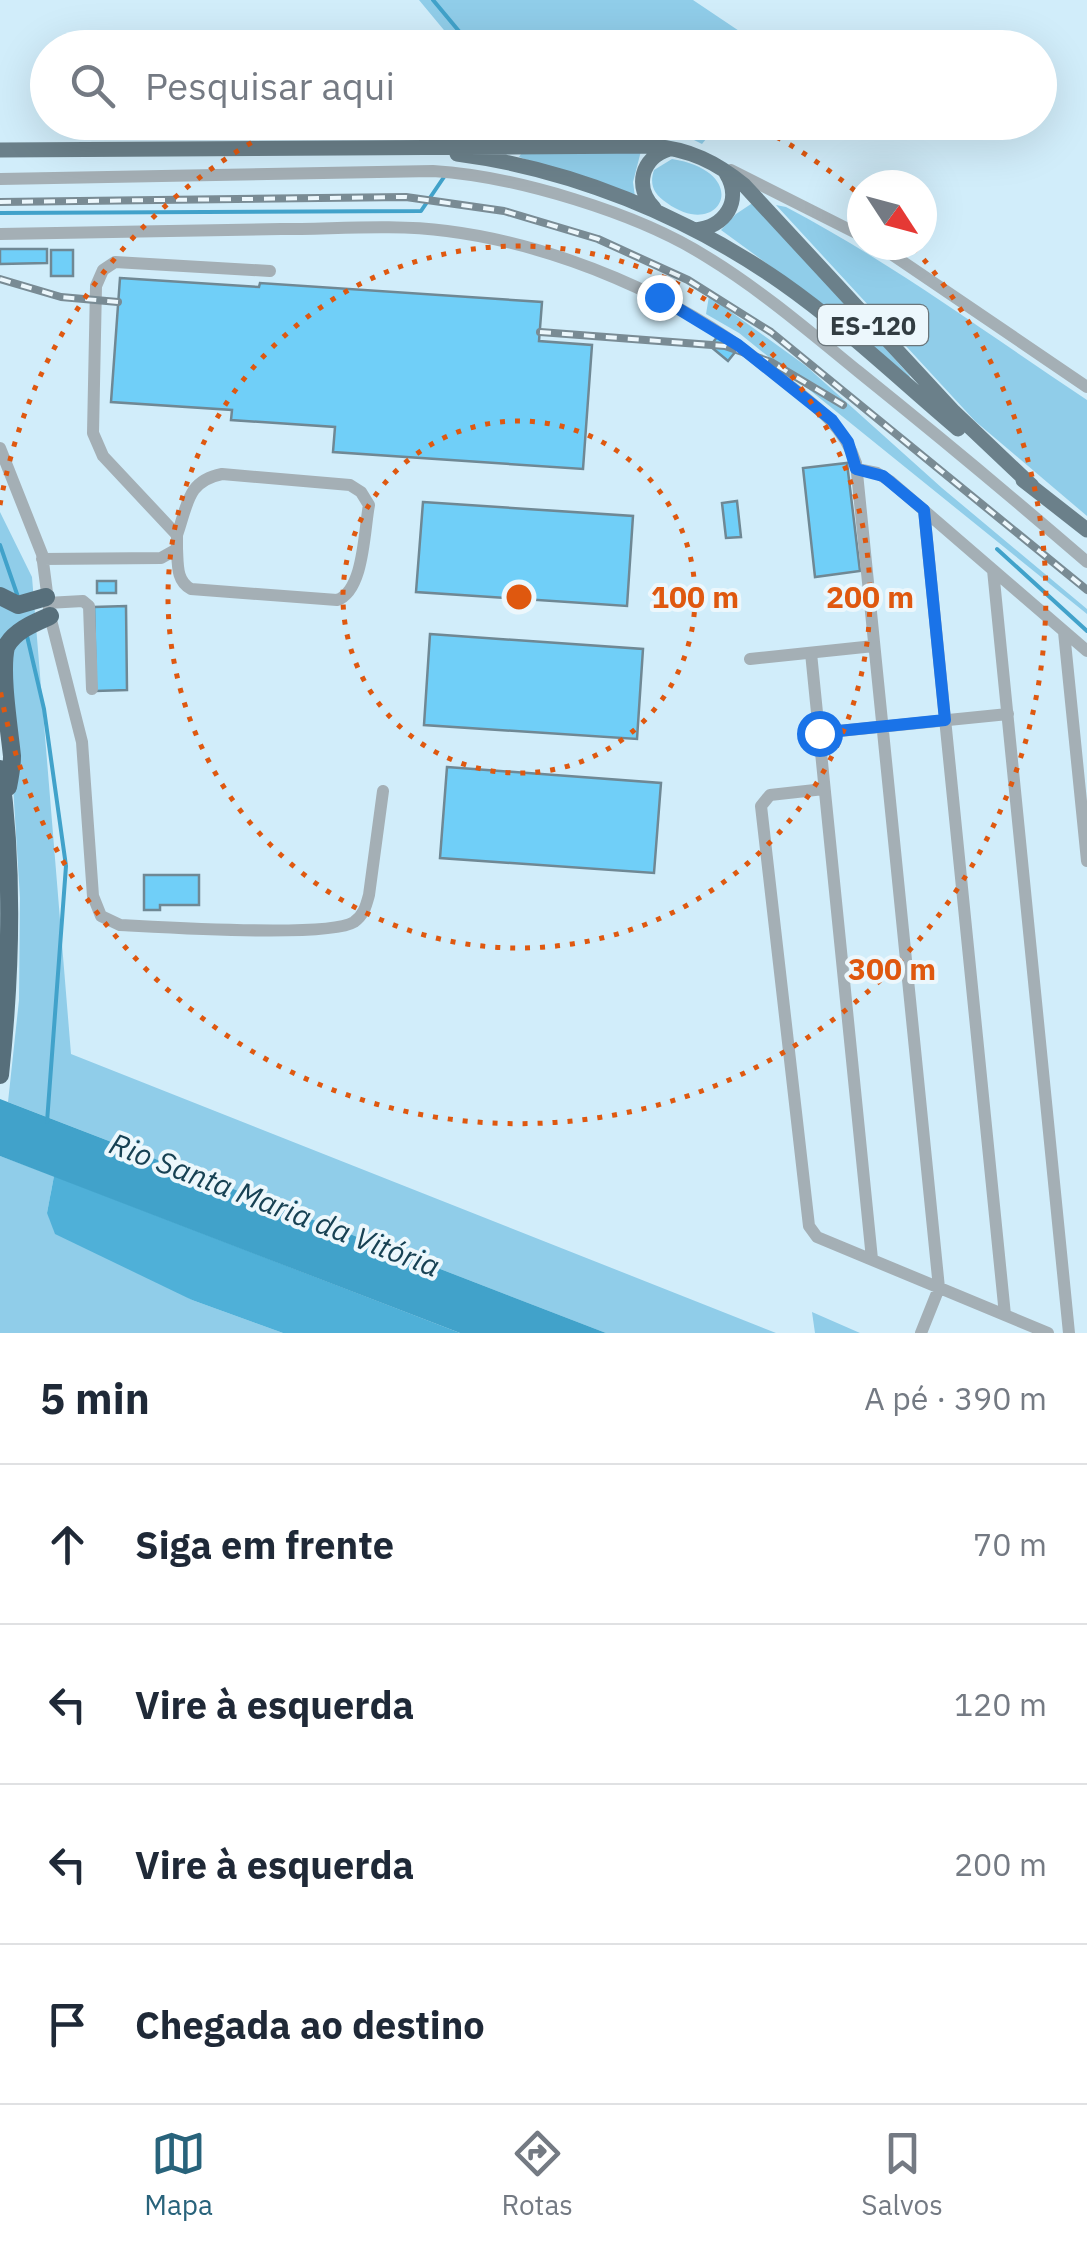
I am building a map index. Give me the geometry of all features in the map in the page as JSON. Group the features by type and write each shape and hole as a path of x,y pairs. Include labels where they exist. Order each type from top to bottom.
{"highway":[{"path":"0,596 18,606 48,605"},
{"path":"5,807 12,762 2,668 4,650 48,605"},
{"path":"0,769 10,916 0,1075"}],"main road":[{"name":"ES-120","path":"380,147 444,153 557,176 695,230 784,284 978,446 1087,530"},
{"name":"ES-120","path":"0,150 673,148 715,164 748,189 954,412 1032,486"},
{"path":"661,214 645,198 642,176 653,157 673,148"},
{"path":"695,230 718,224 732,205 731,181 715,164"}],"street":[{"path":"444,153 454,172"},
{"path":"715,164 847,228"},
{"path":"0,179 454,172 600,206 706,256 811,332 1087,562"},
{"path":"732,205 748,189 767,186"},
{"path":"0,234 408,228 504,242 632,284 716,330 832,420 848,442 856,469 939,1288 921,1333"},
{"path":"901,260 1087,387"},
{"path":"42,559 161,558 177,542 192,490 202,478 222,474 350,485 369,504 356,584 348,596 337,600 190,589 180,578 177,542 159,512 103,456 92,432 96,286 103,270 115,262 270,271"},
{"path":"0,448 42,559 48,605 82,742 93,896 101,916 120,926 281,930 336,928 355,922 364,912 369,895 383,791"},
{"path":"856,469 883,476 1087,651"},
{"path":"924,510 1005,1315"},
{"path":"993,570 1069,1333"},
{"path":"48,605 83,601 90,606 92,689"},
{"path":"1064,632 1087,861"},
{"path":"750,659 874,646"},
{"path":"810,653 872,1260"},
{"path":"819,733 1008,714"},
{"path":"824,789 770,795 761,808 809,1226 818,1236 1048,1333"}],"shaded area":[{"path":"419,0 693,0 738,30 444,30"},
{"path":"641,151 633,182 635,197 519,157 521,154"},
{"path":"672,159 698,166 713,177 721,189 721,200 714,210 686,213 659,196 652,185 654,170"},
{"path":"754,202 910,376 908,379 810,295 721,230"},
{"path":"776,205 847,242 847,260 876,260 1087,400 1087,516 975,421"},
{"path":"709,296 806,366 942,488 1087,609 1087,614 739,333 706,314"},
{"path":"0,512 32,577 71,1054 776,1333 606,1333 8,1102 19,1000 20,898 13,786 0,726"},
{"name":"Rio Santa Maria da Vitória","path":"0,1099 606,1333 460,1333 0,1156"},
{"path":"0,1156 54,1176 47,1213 192,1300 283,1333 0,1333"},
{"path":"54,1176 460,1333 283,1333 192,1300 55,1234 47,1213"},
{"path":"812,1312 860,1333 815,1333"}],"building":[{"path":"0,249 47,249 47,263 0,264"},
{"path":"51,250 73,250 73,276 51,276"},
{"path":"120,278 542,302 539,341 592,345 583,469 333,452 335,427 231,420 232,410 111,402"},
{"path":"718,336 736,351 728,361 710,346"},
{"path":"847,463 860,571 815,577 803,468"},
{"path":"737,501 741,537 726,538 722,503"},
{"path":"423,502 633,516 627,606 416,592"},
{"path":"97,581 116,581 116,593 97,593"},
{"path":"126,606 127,690 96,691 94,607"},
{"path":"430,634 643,649 637,739 424,725"},
{"path":"447,767 661,783 654,873 440,858"},
{"path":"144,875 199,875 199,905 160,905 160,910 144,910"}],"waterway":[{"path":"433,0 458,30"},
{"path":"465,144 467,140"},
{"path":"0,213 421,211 444,177"},
{"path":"0,545 18,597"},
{"path":"997,549 1087,631"},
{"path":"27,636 44,709 66,866 47,1122"}],"railway":[{"path":"0,202 406,197 504,211 598,239 688,280 771,332 1087,590"},
{"path":"0,279 61,297 118,302"},
{"path":"540,332 725,346 771,362 843,405"}],"route":[{"path":"659,297 738,345 832,420 848,442 856,469 883,476 924,510 945,720 819,733"}]}
